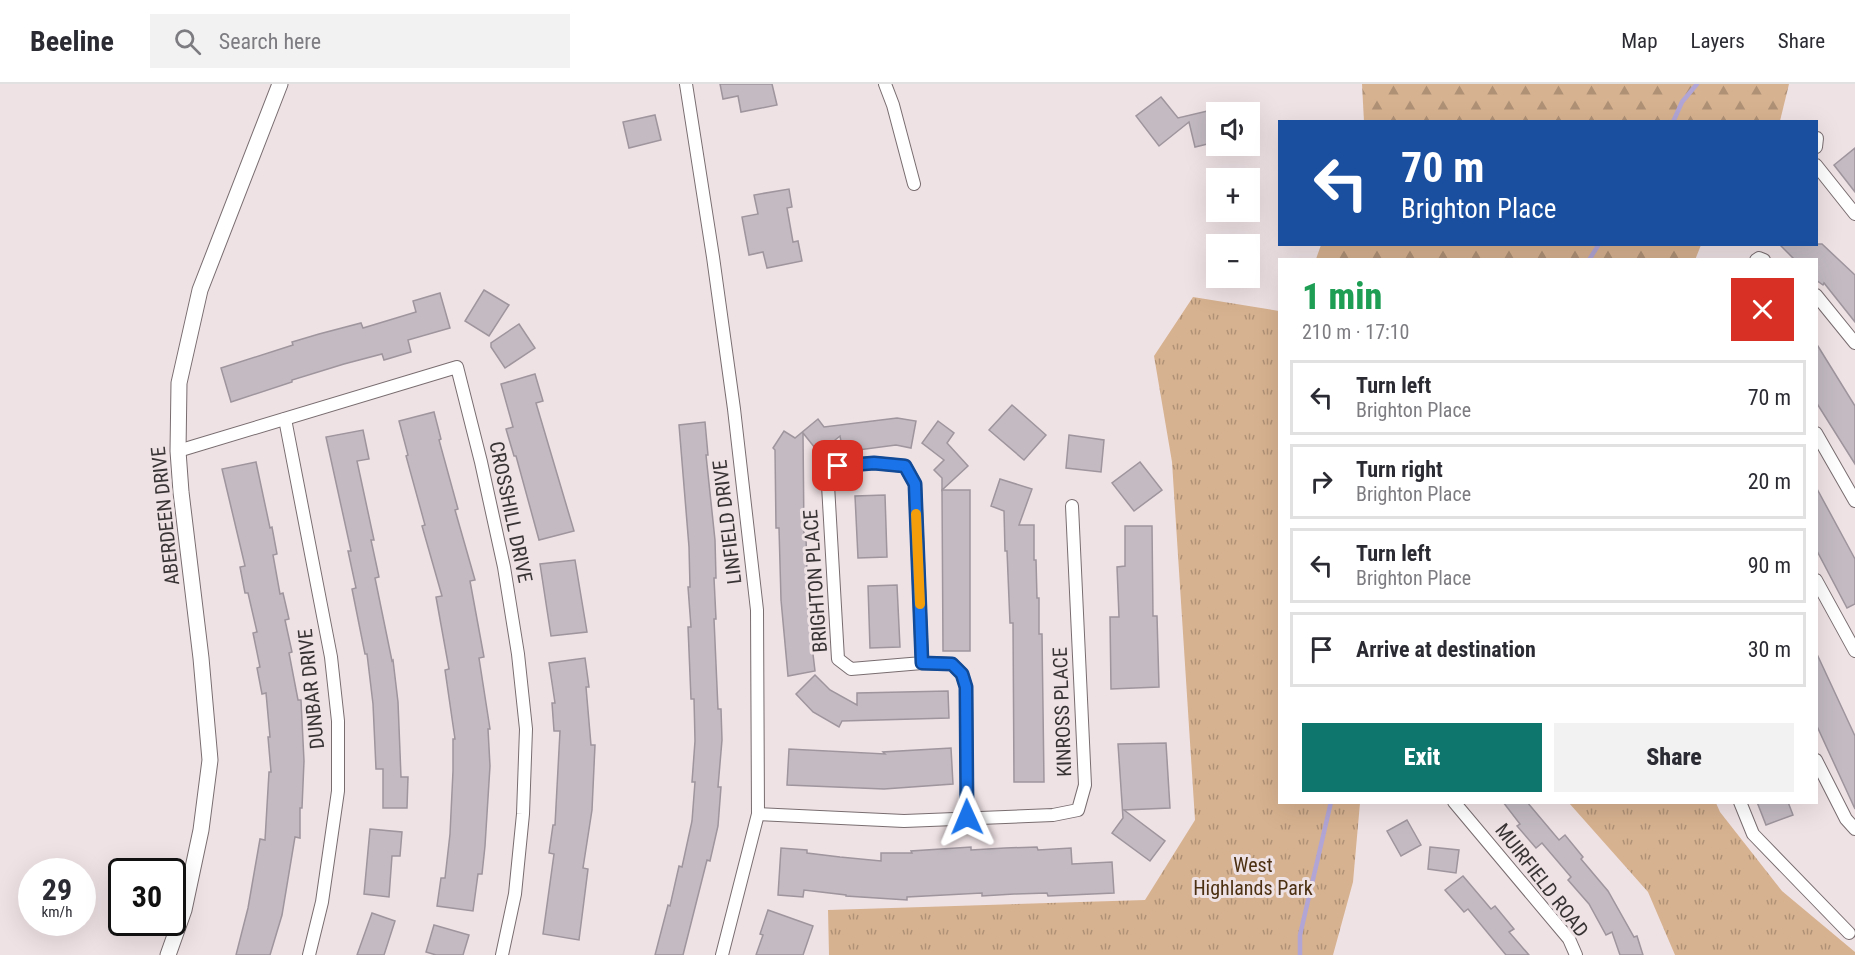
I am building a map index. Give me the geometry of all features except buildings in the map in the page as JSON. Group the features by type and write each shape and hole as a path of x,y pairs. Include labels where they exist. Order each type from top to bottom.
{"street":[{"name":"ABERDEEN DRIVE","path":"168,955 184,910 199,842 210,760 201,658 181,492 178,450 179,383 200,290 280,84"},
{"name":"LINFIELD DRIVE","path":"686,84 734,409 757,610 758,814 722,955"},
{"path":"885,84 914,184"},
{"path":"1818,168 1855,214"},
{"path":"1818,297 1855,343"},
{"name":"CROSSHILL DRIVE","path":"178,450 457,367 504,567 518,654 526,729 523,814 515,894 502,955"},
{"name":"DUNBAR DRIVE","path":"285,419 332,657 338,721 338,791 322,902 309,955"},
{"path":"1818,436 1855,501"},
{"name":"BRIGHTON PLACE","path":"922,663 915,484 905,466 874,463 838,466 828,485 838,659 850,669 922,663 952,664 962,674 966,687 967,817"},
{"name":"KINROSS PLACE","path":"758,814 904,821 1053,814 1078,810 1085,784 1072,507"},
{"path":"1818,584 1855,651"},
{"path":"1818,764 1846,819 1855,829"},
{"name":"MUIRFIELD ROAD","path":"1456,804 1569,939 1576,955"},
{"path":"1741,804 1753,834 1849,933"}],"green space":[{"path":"1362,84 1789,84 1780,120 1364,120"},
{"path":"1321,246 1700,246 1696,258 1316,258"},
{"name":"West Highlands Park","path":"1193,297 1278,311 1278,804 1360,804 1353,882 1333,955 829,955 828,910 1145,900 1195,820 1172,462 1154,356"},
{"path":"1570,804 1716,804 1720,812 1782,891 1855,952 1855,955 1675,955 1648,892"}],"waterway":[{"path":"1674,120 1682,102 1697,84"},
{"path":"1590,258 1598,246"},
{"path":"1300,955 1300,935 1331,804"}],"slow traffic":[{"path":"916,514 920,604"}],"route":[{"path":"838,466 874,463 905,466 915,484 922,663 952,664 962,674 966,687 967,817"}]}
